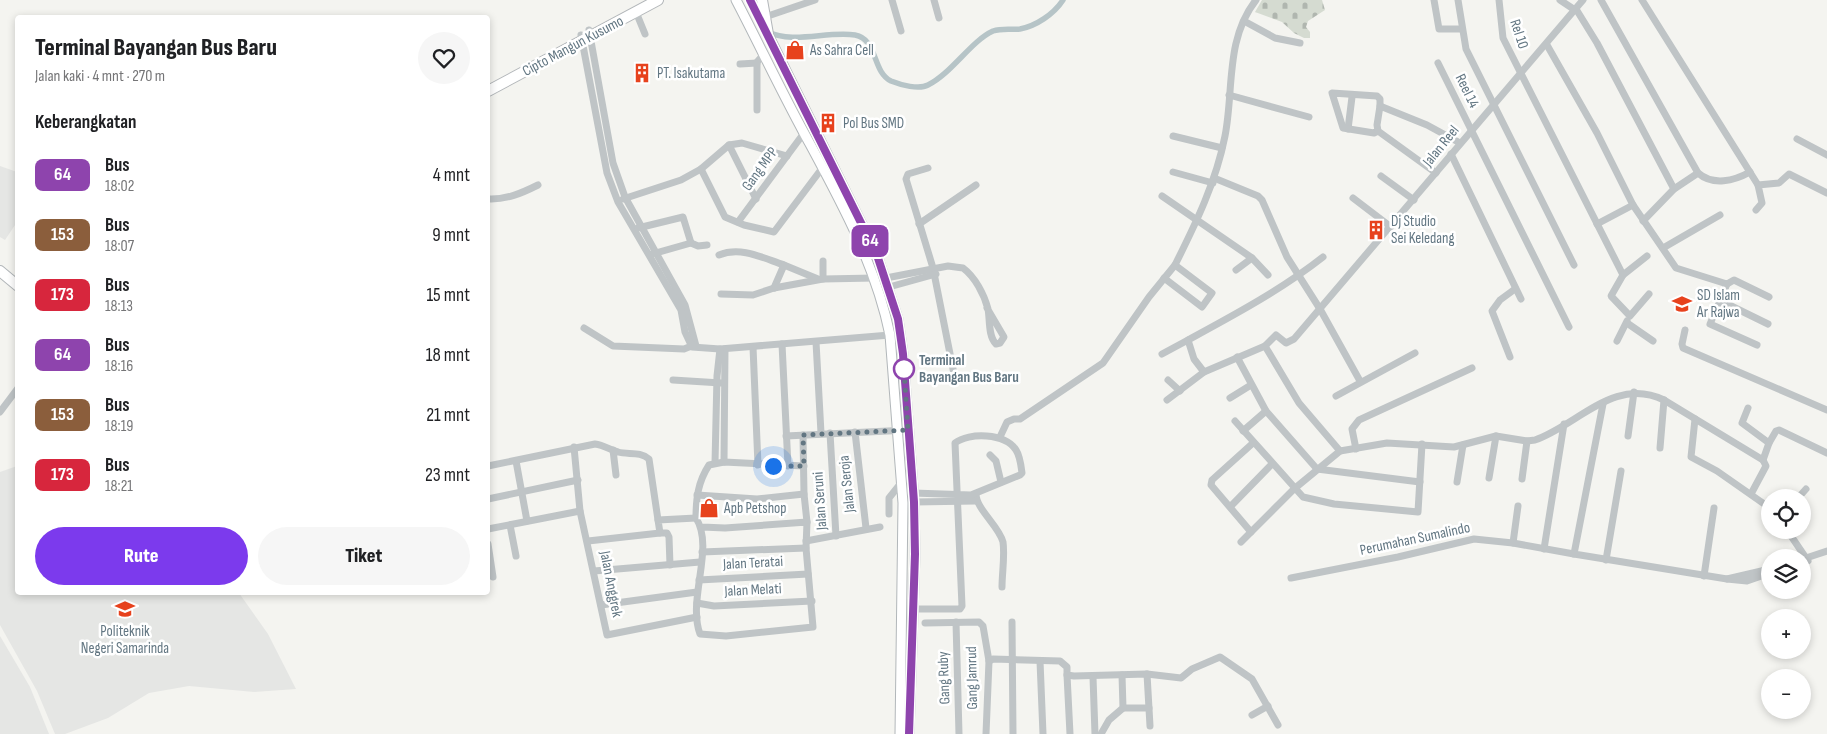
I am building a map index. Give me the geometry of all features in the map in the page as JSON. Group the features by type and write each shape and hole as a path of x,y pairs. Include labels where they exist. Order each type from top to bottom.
{"highway":[{"name":"Cipto Mangun Kusumo","path":"490,90 586,36 645,0"},
{"name":"Cipto Mangun Kusumo","path":"490,83 658,0"},
{"path":"762,0 768,34"},
{"path":"0,263 15,276"},
{"path":"0,271 15,284"}],"main road":[{"path":"736,0 823,167 875,278 890,336 901,482 900,734"},
{"path":"750,0 877,255 888,282 898,319 903,354 914,498 915,554 909,734"},
{"path":"777,79 786,75"}],"street":[{"path":"892,0 901,31"},
{"path":"934,0 939,18"},
{"path":"1000,437 1007,422 1014,419 1020,420 1103,363 1175,265 1198,219 1213,180 1225,136 1234,49 1244,21 1256,0"},
{"path":"1434,0 1439,29 1462,29"},
{"path":"1458,0 1466,50 1574,265"},
{"name":"Rel 10","path":"1498,0 1503,38 1520,76 1623,276"},
{"path":"1560,0 1575,10 1597,42 1674,189"},
{"name":"Jalan Reel","path":"1320,309 1414,200 1460,142 1547,45 1583,0"},
{"path":"1601,0 1698,173 1708,180 1714,180 1739,178 1750,172"},
{"path":"1642,0 1758,185 1762,203 1756,210"},
{"path":"765,18 811,1"},
{"path":"636,12 645,34"},
{"path":"1244,21 1275,38 1300,43"},
{"path":"586,36 609,145 637,229"},
{"path":"586,36 601,146 607,173 618,202 685,305 695,346"},
{"path":"1547,45 1588,117 1633,205 1677,270 1727,284"},
{"path":"756,110 758,63 764,54"},
{"path":"740,64 758,63"},
{"name":"Reel 14","path":"1438,63 1569,327"},
{"path":"1378,131 1374,133 1348,129 1342,126 1332,93 1377,96 1380,98 1376,126 1378,131 1436,173"},
{"path":"1229,95 1308,117"},
{"path":"1348,129 1352,97"},
{"path":"1380,106 1427,125 1460,142"},
{"name":"Gang MPP","path":"738,222 804,133"},
{"path":"1173,136 1222,148"},
{"path":"1797,139 1827,156"},
{"path":"618,202 625,197 681,180 701,169 729,145 742,143 786,156"},
{"path":"729,145 756,199"},
{"path":"1451,154 1521,299"},
{"path":"701,169 725,217 774,232 823,167"},
{"path":"928,168 906,176 934,272 954,374"},
{"path":"1173,172 1213,180 1260,198 1298,276 1320,309 1360,381"},
{"path":"1643,221 1674,189 1698,173"},
{"path":"1758,185 1779,183 1787,174 1793,174 1827,193"},
{"path":"1381,176 1414,200"},
{"path":"490,199 502,199 538,185"},
{"path":"919,224 976,185"},
{"path":"1162,196 1252,258 1268,275"},
{"path":"1353,198 1390,227"},
{"path":"1597,224 1633,205"},
{"path":"1663,248 1720,215"},
{"path":"637,229 683,217 691,243"},
{"path":"652,254 691,243 698,246 707,245"},
{"path":"719,255 729,251 748,252 820,279"},
{"path":"1647,256 1623,276 1611,296 1628,320 1653,341"},
{"path":"1162,354 1298,276 1323,257"},
{"path":"1236,270 1252,258"},
{"path":"820,279 823,261"},
{"path":"774,288 784,265"},
{"path":"1164,278 1200,307 1204,307 1212,292 1175,265"},
{"path":"888,282 934,272 944,267 957,266 968,272 978,286 988,308"},
{"path":"721,294 753,295 774,288 820,279 875,278"},
{"path":"1757,345 1710,324 1727,284 1734,280 1769,297"},
{"path":"1510,357 1492,311 1500,300 1515,289"},
{"path":"1617,341 1628,320 1649,294"},
{"path":"1719,300 1768,324"},
{"path":"1167,400 1204,372 1265,346 1276,335 1284,342 1289,343 1320,309"},
{"path":"584,328 613,346 684,350 695,346 722,349 890,336"},
{"path":"1685,330 1683,348 1827,410"},
{"path":"1188,340 1194,359 1204,372"},
{"path":"816,342 821,434"},
{"path":"782,344 788,466"},
{"path":"1265,346 1299,403 1340,451"},
{"path":"753,347 758,466"},
{"path":"715,463 722,349"},
{"path":"1336,396 1360,381 1415,353"},
{"path":"1237,358 1266,411 1316,469 1420,482"},
{"path":"1356,449 1352,429 1359,420 1472,368"},
{"path":"673,380 721,383"},
{"path":"1168,380 1180,391"},
{"path":"721,383 724,462"},
{"path":"1230,398 1251,385"},
{"path":"0,412 15,392"},
{"path":"1628,436 1634,392"},
{"path":"1241,542 1294,489 1340,451 1387,443 1422,444 1446,448 1496,436 1527,441 1541,438 1603,404 1634,392 1653,394 1763,460 1766,466 1751,494"},
{"path":"1660,448 1664,400"},
{"path":"1574,554 1603,404"},
{"path":"1748,408 1742,424 1769,443"},
{"path":"1243,431 1266,411"},
{"path":"1695,418 1691,457 1761,501"},
{"path":"1236,421 1294,489 1306,498 1334,504 1416,513 1420,510 1422,444"},
{"path":"1544,549 1564,424"},
{"path":"786,436 908,430"},
{"path":"1763,460 1769,443 1779,430 1827,453"},
{"name":"Jalan Seroja","path":"856,432 866,528"},
{"name":"Jalan Seruni","path":"830,433 836,536 880,526"},
{"path":"803,435 804,466 804,494 807,522 806,544 814,626 709,636 700,634 697,616 697,592 702,552 702,527 696,518 697,495 704,473 709,465 724,462 758,466 804,466"},
{"path":"1489,478 1496,436"},
{"path":"912,609 960,609 962,606 958,498 955,443 971,438 1000,437 1016,449 1022,473 1001,482 976,497 958,498 914,498"},
{"path":"1522,479 1527,441"},
{"path":"1252,532 1231,506 1212,487 1211,482 1253,442"},
{"path":"490,466 595,444 613,450 644,455 648,459 660,533"},
{"path":"1457,482 1463,445"},
{"name":"Jalan Anggrek","path":"574,447 580,511 588,541 606,633 609,636 697,616"},
{"path":"613,450 616,475"},
{"path":"990,455 996,461 1001,482"},
{"path":"516,461 527,521"},
{"path":"1231,506 1272,464"},
{"path":"1606,560 1621,471"},
{"path":"490,499 578,480"},
{"path":"889,514 889,498 901,482"},
{"path":"697,495 756,499 804,494"},
{"path":"976,497 1003,542 1002,587"},
{"path":"1513,543 1518,506"},
{"path":"1704,576 1714,508"},
{"path":"490,529 580,511"},
{"path":"658,520 696,518"},
{"path":"702,527 725,528 807,522"},
{"path":"510,526 516,556"},
{"path":"588,541 667,533 669,537 670,565"},
{"path":"702,552 806,544 836,536"},
{"name":"Perumahan Sumalindo","path":"1291,578 1398,557 1474,539 1513,543 1727,579"},
{"path":"1811,558 1827,551"},
{"path":"1811,560 1827,556"},
{"path":"490,557 493,577"},
{"path":"594,571 700,562"},
{"path":"1727,579 1761,571"},
{"name":"Jalan Teratai","path":"699,580 808,574"},
{"path":"1727,579 1747,581 1761,576"},
{"path":"601,606 697,592"},
{"name":"Jalan Melati","path":"697,603 714,606 812,601"},
{"path":"924,623 956,622"},
{"name":"Gang Jamrud","path":"956,622 982,623 989,661 986,734"},
{"name":"Gang Ruby","path":"956,622 959,734"},
{"path":"1012,622 1014,734"},
{"path":"1068,676 1093,677 1147,674 1181,678 1192,669 1218,657 1224,658 1252,679 1278,725"},
{"path":"989,661 993,659 1060,661 1067,667 1070,734"},
{"path":"1040,661 1043,734"},
{"path":"1147,674 1150,726"},
{"path":"1122,676 1123,708"},
{"path":"1093,677 1095,734"},
{"path":"1252,715 1268,706"},
{"path":"1101,734 1109,720 1123,708 1149,708"}],"shaded area":[{"path":"0,166 15,171 15,225 5,240 0,237"},
{"name":"Politeknik Negeri Samarinda","path":"15,467 15,595 240,595 268,634 296,689 254,692 189,686 149,693 108,718 65,734 55,734 37,691 0,625 0,472"},
{"path":"0,636 30,687 49,734 0,734"}],"green space":[{"path":"1262,0 1322,0 1325,10 1308,21 1306,27 1310,32 1310,38 1304,38 1294,33 1282,22 1255,12"}],"waterway":[{"path":"768,32 788,37 855,35 868,43 885,77 900,84 920,87 937,80 977,42 993,31 1020,29 1032,25 1050,15 1063,0"}],"bus line":[{"name":"64","path":"750,0 877,255 898,319 903,354 914,502 915,554 909,734"}],"place":[{"name":"As Sahra Cell","path":"795,50"},
{"name":"PT. Isakutama","path":"642,73"},
{"name":"Pol Bus SMD","path":"828,123"},
{"name":"Dj Studio Sei Keledang","path":"1376,230"},
{"name":"SD Islam Ar Rajwa","path":"1682,304"},
{"name":"Terminal Bayangan Bus Baru","path":"904,369"},
{"name":"Apb Petshop","path":"709,508"},
{"name":"Politeknik Negeri Samarinda","path":"125,609"}],"route":[{"path":"773,466 804,466 803,435 908,430 904,369"}]}
